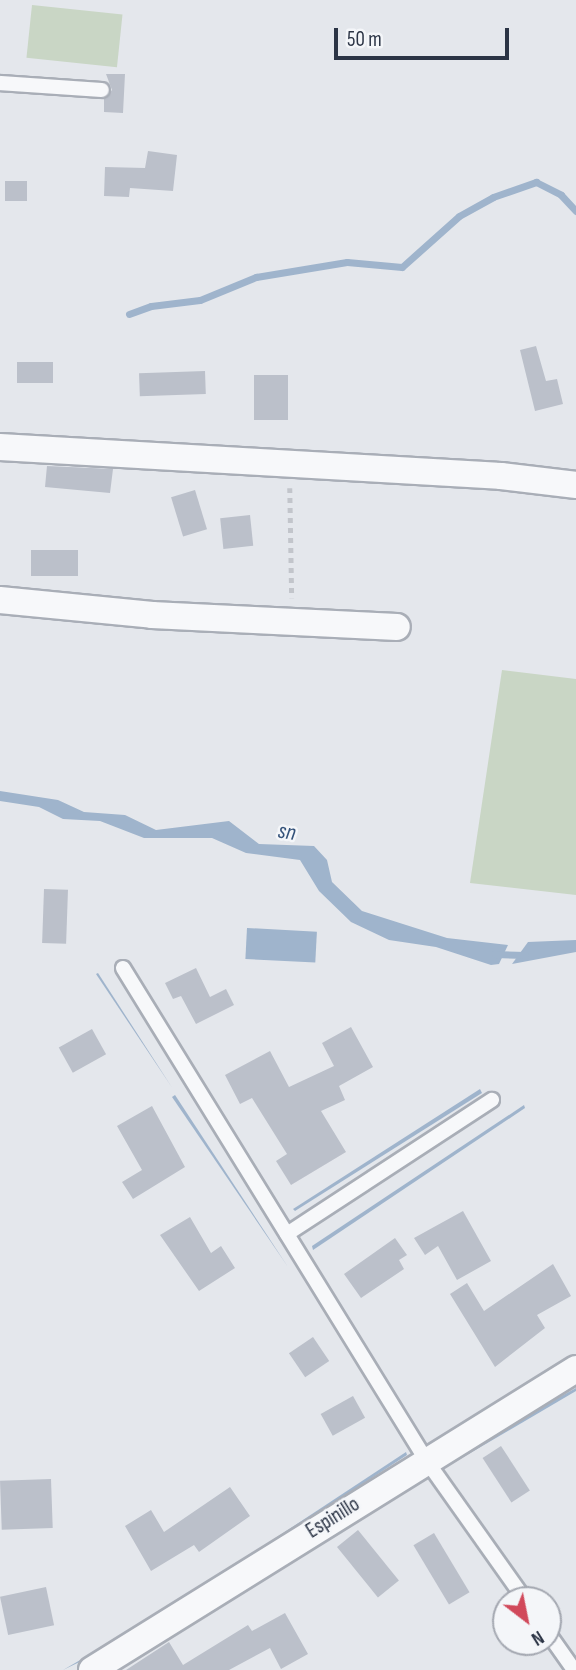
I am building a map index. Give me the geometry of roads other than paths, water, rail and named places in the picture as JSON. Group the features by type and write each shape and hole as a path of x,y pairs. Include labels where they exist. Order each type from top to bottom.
{"street":[{"path":"0,447 290,466 501,476 576,485"},
{"path":"0,600 292,624 397,627"},
{"name":"Espinillo","path":"92,1670 576,1369"}],"lane":[{"path":"0,83 102,90"},
{"path":"123,968 426,1460 515,1586"},
{"path":"287,1234 492,1100"},
{"path":"562,1653 574,1670"}],"water":[{"path":"0,791 58,800 84,812 125,815 156,830 229,821 259,844 314,846 327,860 332,882 362,911 447,938 508,945 499,964 491,965 436,947 389,940 351,922 319,891 300,860 246,853 212,838 144,838 100,821 63,819 39,807 0,801"},
{"path":"247,928 317,932 315,963 245,959"},
{"path":"576,940 576,952 512,964 528,942"},
{"path":"98,973 173,1089 96,974"},
{"path":"480,1089 482,1093 295,1211 293,1209"},
{"path":"175,1095 288,1267 172,1097"},
{"path":"524,1105 525,1108 313,1250 312,1246"},
{"path":"576,1388 576,1391 443,1469 547,1404"},
{"path":"406,1452 407,1455 222,1576 221,1574"},
{"path":"189,1593 96,1654 63,1670 94,1652"}],"waterway":[{"path":"129,314 151,306 200,300 256,277 347,262 402,267 459,216 493,197 536,182 561,195 576,211"},
{"name":"sn","path":"495,954 525,955"}]}
